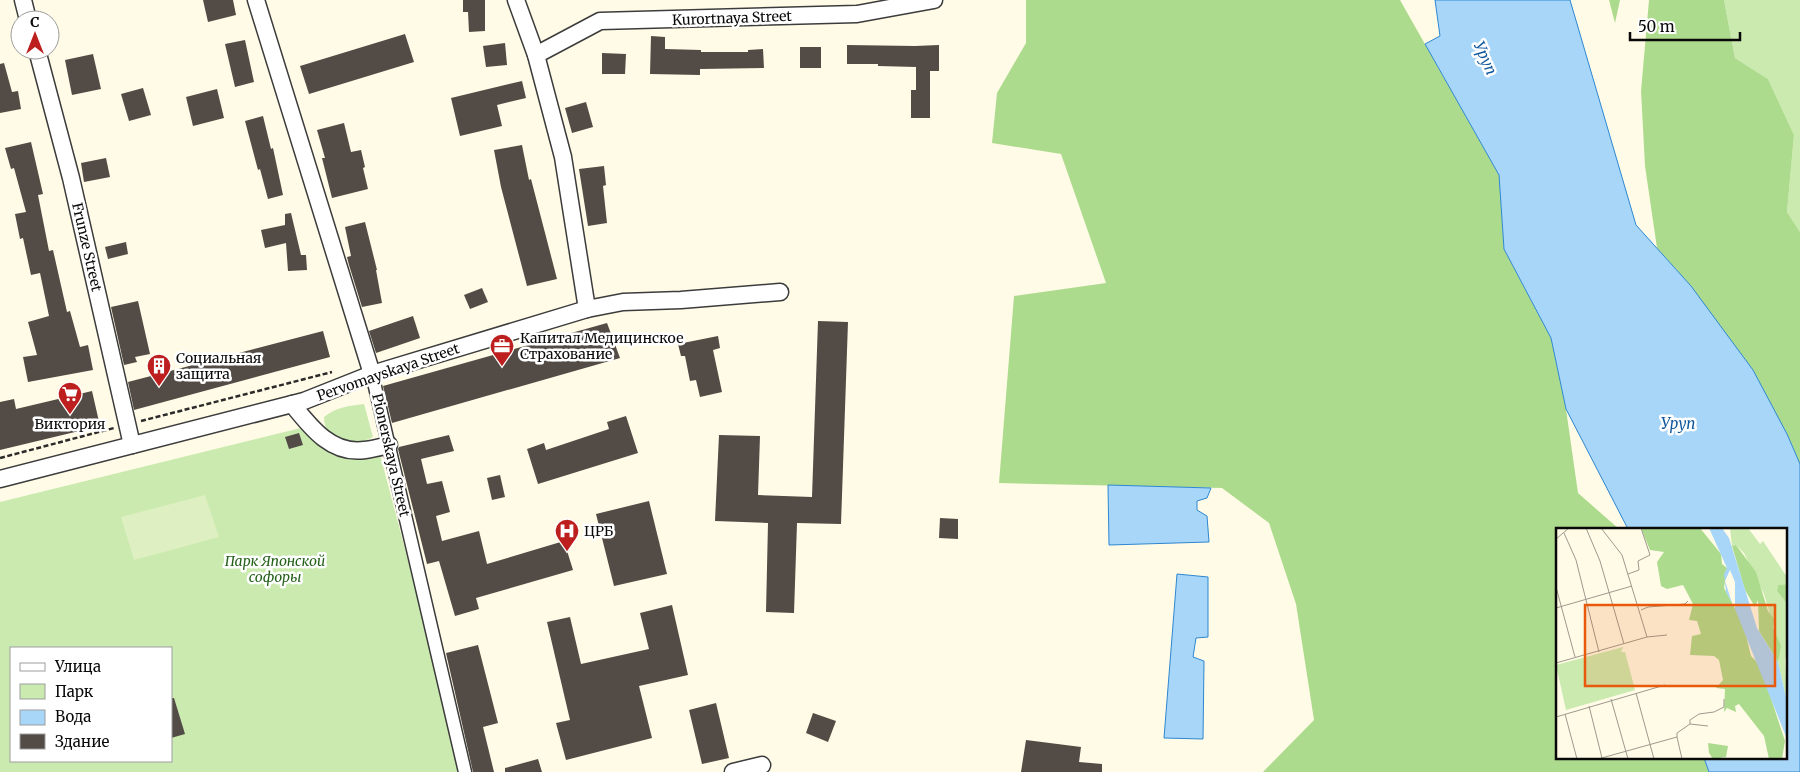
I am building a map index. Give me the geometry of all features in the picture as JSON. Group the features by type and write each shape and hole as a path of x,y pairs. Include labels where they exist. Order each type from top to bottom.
{"street":[{"name":"Pionerskaya Street","path":"256,0 372,374 465,772"},
{"path":"516,0 536,55 563,157 587,309"},
{"name":"Kurortnaya Street","path":"536,55 600,21 857,14 934,0"},
{"name":"Frunze Street","path":"40,60 71,178 132,446"},
{"name":"Pervomayskaya Street","path":"0,479 292,404 372,374 587,309 623,302 681,300 780,292"},
{"path":"292,404 309,426 335,447 351,451 366,450 388,444"},
{"path":"734,772 762,765"}],"path":[{"path":"0,458 336,371"}],"green space":[{"path":"1026,0 1400,0 1499,175 1504,249 1551,338 1566,409 1578,493 1618,528 1556,528 1556,760 1705,760 1709,772 1263,772 1314,720 1296,604 1269,523 1222,488 999,483 1014,296 1106,283 1061,154 992,143 997,93 1026,43"},
{"path":"1609,0 1620,0 1615,23"},
{"path":"1649,0 1724,0 1735,58 1768,79 1794,135 1787,212 1800,232 1800,464 1787,434 1691,286 1657,248 1645,166 1641,91"},
{"path":"1724,0 1800,0 1800,232 1787,212 1794,135 1768,79 1735,58"},
{"path":"364,404 373,437 349,443 334,438 329,433 325,426 324,417 338,409"},
{"name":"Парк Японской софоры","path":"309,426 323,438 378,447 464,772 0,772 0,502"},
{"path":"205,495 219,537 134,560 121,517"}],"water":[{"name":"Уруп","path":"1435,0 1570,0 1636,225 1691,286 1753,370 1787,434 1800,464 1800,772 1709,772 1705,760 1788,760 1788,528 1627,528 1566,409 1551,338 1504,249 1499,175 1425,44 1440,36"},
{"path":"1108,485 1211,488 1207,498 1197,501 1197,510 1207,516 1209,542 1109,545"},
{"path":"1177,574 1208,577 1208,637 1196,638 1193,657 1204,661 1203,739 1164,738"}],"building":[{"path":"203,0 233,0 236,15 208,22"},
{"path":"463,0 485,0 485,31 469,32 468,12 463,12"},
{"path":"405,34 414,62 309,94 300,66"},
{"path":"651,36 665,37 665,49 701,50 701,52 748,52 748,50 763,49 764,68 700,69 700,75 650,74"},
{"path":"245,40 254,82 235,87 225,44"},
{"path":"505,43 507,65 486,67 483,46"},
{"path":"847,45 939,45 939,71 930,71 930,118 911,118 911,90 916,90 916,67 847,64"},
{"path":"800,47 821,47 821,68 800,68"},
{"path":"602,53 626,54 625,74 602,74"},
{"path":"93,54 101,89 72,95 65,60"},
{"path":"4,63 12,92 18,91 21,109 0,113 0,64"},
{"path":"522,81 526,98 497,105 502,126 460,136 451,98"},
{"path":"143,88 151,115 129,121 121,94"},
{"path":"217,89 224,118 193,126 186,97"},
{"path":"586,102 593,127 572,133 565,108"},
{"path":"263,116 271,149 273,148 283,195 268,199 245,121"},
{"path":"344,123 351,152 361,150 368,189 332,198 322,158 325,158 317,130"},
{"path":"31,142 43,194 38,195 49,251 53,250 67,312 70,311 80,347 88,345 93,370 28,382 23,357 37,355 28,322 49,316 40,273 31,275 23,238 20,239 15,214 26,212 14,168 11,169 5,148"},
{"path":"522,145 529,180 531,179 557,279 527,286 501,187 494,150"},
{"path":"106,158 110,177 84,182 81,163"},
{"path":"604,166 606,185 603,186 607,223 588,226 579,169"},
{"path":"291,213 301,255 306,255 307,270 288,271 286,243 265,248 261,230 285,225 285,214"},
{"path":"365,222 377,270 382,303 362,307 347,257 351,256 345,227"},
{"path":"126,242 128,254 108,259 105,247"},
{"path":"482,288 488,302 470,309 464,295"},
{"path":"138,301 150,354 135,357 137,362 124,365 111,307"},
{"path":"413,316 420,338 376,353 369,331"},
{"path":"818,321 848,322 841,524 797,523 794,613 766,612 768,523 715,521 719,435 760,436 758,495 812,497"},
{"path":"607,323 620,358 392,423 383,386"},
{"path":"323,331 330,357 134,410 128,382"},
{"path":"718,336 720,348 713,350 722,392 700,397 696,380 690,381 685,356 681,356 678,344"},
{"path":"92,391 100,426 0,450 0,402 14,399 16,409"},
{"path":"626,416 638,453 538,484 527,449 544,443 546,450 609,429 607,422"},
{"path":"299,433 303,445 289,449 285,437"},
{"path":"449,435 454,451 421,459 427,484 442,481 450,512 436,516 442,541 479,531 487,564 564,541 573,570 476,598 479,609 455,616 439,561 427,564 398,449 399,447"},
{"path":"500,475 505,497 492,500 487,478"},
{"path":"649,501 667,574 614,586 596,514"},
{"path":"940,518 958,519 958,539 939,538"},
{"path":"672,605 688,675 639,686 652,738 566,760 556,723 570,720 547,622 570,617 581,664 649,649 640,613"},
{"path":"478,645 498,723 483,727 494,772 473,772 446,653"},
{"path":"172,698 174,698 185,734 172,738"},
{"path":"716,703 729,758 702,764 689,710"},
{"path":"813,713 836,721 828,742 806,733"},
{"path":"1026,740 1081,747 1079,762 1102,764 1102,772 1021,772"},
{"path":"538,759 542,772 505,772 505,768"}],"place":[{"name":"Капитал Медицинское Страхование","path":"502,367"},
{"name":"Социальная защита","path":"159,387"},
{"name":"Виктория","path":"70,415"},
{"name":"ЦРБ","path":"567,552"}]}
